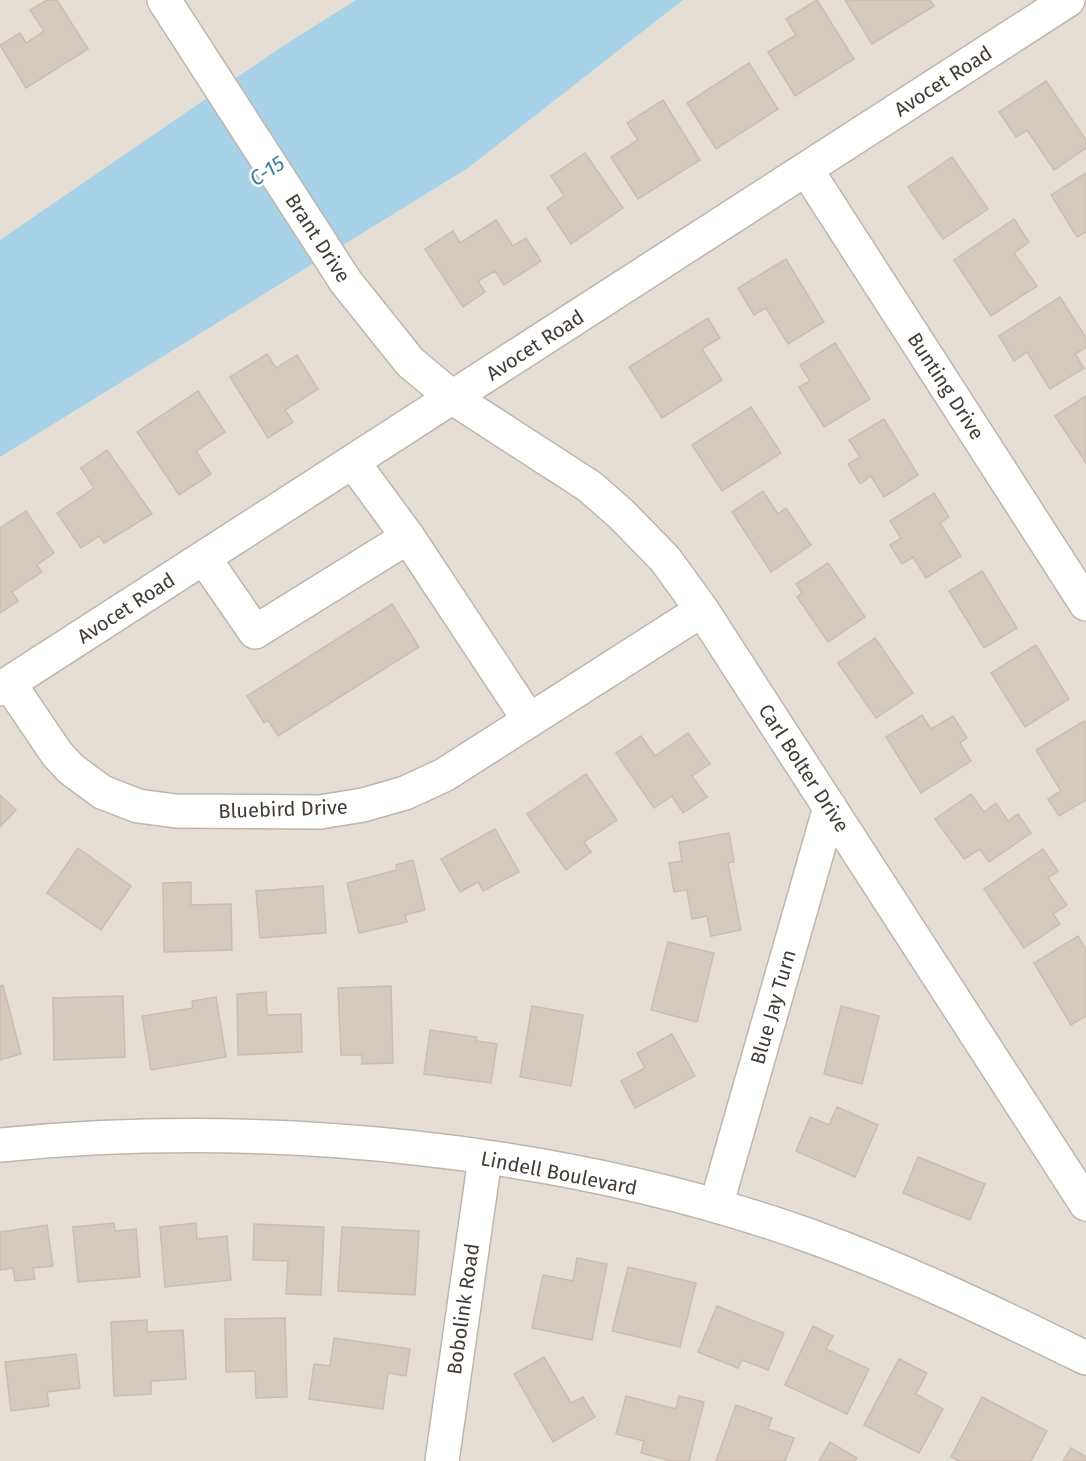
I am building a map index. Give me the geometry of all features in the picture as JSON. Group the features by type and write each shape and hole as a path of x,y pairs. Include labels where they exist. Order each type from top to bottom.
{"street":[{"name":"Brant Drive","path":"164,0 346,282 410,362 453,398"},
{"name":"Avocet Road","path":"5,686 1068,0"},
{"path":"1083,0 1086,4"},
{"name":"Bunting Drive","path":"806,170 1086,604"},
{"name":"Carl Bolter Drive","path":"453,398 590,486 665,559 702,610 1085,1199"},
{"path":"353,462 408,537 529,720"},
{"path":"204,558 255,632 408,537"},
{"name":"Bluebird Drive","path":"5,686 57,754 86,781 102,792 129,803 176,811 320,812 363,805 405,793 444,775 702,610"},
{"name":"Blue Jay Turn","path":"716,1206 830,807"},
{"name":"Lindell Boulevard","path":"0,1145 139,1137 255,1138 370,1144 485,1158 588,1175 716,1206 811,1237 907,1274 1086,1358"},
{"name":"Bobolink Road","path":"442,1461 485,1158"}],"shaded area":[{"path":"0,0 371,0 0,244"},
{"path":"683,0 1086,0 1086,1461 0,1461 0,457 468,168"}],"water":[{"name":"C-15","path":"356,0 683,0 468,168 0,457 0,240 283,46"}],"building":[{"path":"47,0 57,0 88,49 26,88 0,45 20,33 26,43 44,31 30,10"},
{"path":"817,0 854,59 795,96 768,52 796,35 786,19"},
{"path":"845,0 930,0 934,6 872,44"},
{"path":"749,63 778,109 716,149 687,103"},
{"path":"1046,81 1086,140 1086,148 1054,170 1027,130 1016,137 999,112"},
{"path":"663,100 700,160 638,199 611,157 638,140 627,123"},
{"path":"585,153 623,208 571,244 547,208 564,196 551,176"},
{"path":"952,157 988,209 943,239 908,187"},
{"path":"1086,173 1086,232 1077,237 1051,195"},
{"path":"1014,219 1029,242 1014,253 1037,286 991,316 954,260"},
{"path":"496,220 513,246 526,238 541,261 504,285 495,271 478,281 485,292 463,307 425,249 453,231 460,243"},
{"path":"786,259 824,322 788,344 766,308 754,315 738,288"},
{"path":"1060,297 1086,338 1086,347 1075,354 1084,368 1050,389 1027,352 1014,361 999,336"},
{"path":"708,318 720,338 702,349 722,380 662,418 629,367"},
{"path":"835,343 870,399 824,427 799,387 810,381 800,365"},
{"path":"267,354 276,368 297,355 318,389 285,410 293,422 268,438 230,377"},
{"path":"198,391 225,432 196,451 211,474 179,495 137,432"},
{"path":"1086,396 1086,463 1055,416"},
{"path":"751,407 781,453 722,491 692,445"},
{"path":"884,419 918,475 884,497 871,476 860,484 848,464 860,457 849,440"},
{"path":"107,450 152,514 104,543 99,536 81,548 57,513 94,488 81,468"},
{"path":"763,491 778,514 786,508 811,545 771,572 732,512"},
{"path":"934,493 949,517 940,523 961,556 926,578 913,557 902,564 890,545 901,538 890,521"},
{"path":"26,511 54,553 37,565 42,572 12,592 18,601 0,613 0,528"},
{"path":"828,563 865,617 828,642 797,597 802,593 796,584"},
{"path":"982,571 1017,628 984,648 949,591"},
{"path":"392,604 419,647 278,736 268,720 264,723 247,696"},
{"path":"875,638 913,693 876,718 838,663"},
{"path":"1036,645 1069,699 1025,727 991,673"},
{"path":"922,715 931,729 953,716 967,738 960,743 971,761 921,793 886,737"},
{"path":"1084,721 1086,724 1086,800 1059,816 1048,799 1061,791 1036,750"},
{"path":"688,733 710,764 692,776 707,797 683,813 672,796 654,808 616,753 641,736 655,756"},
{"path":"586,774 617,820 584,842 591,852 566,870 527,814"},
{"path":"971,794 984,812 996,803 1008,821 1018,814 1031,833 989,862 980,849 964,859 935,819"},
{"path":"0,795 16,810 0,827"},
{"path":"495,829 519,872 483,891 478,882 460,892 441,859"},
{"path":"729,833 734,862 728,863 741,930 711,936 707,916 692,919 687,890 674,892 669,863 682,861 679,842"},
{"path":"78,848 131,886 101,930 47,893"},
{"path":"1043,849 1058,871 1048,878 1067,905 1053,914 1060,924 1024,948 984,889"},
{"path":"413,860 425,910 405,915 407,922 359,933 347,883 397,870 396,865"},
{"path":"191,882 191,905 231,904 232,950 164,952 163,883"},
{"path":"323,886 326,933 260,938 256,891"},
{"path":"1078,936 1086,950 1086,1016 1071,1025 1034,963"},
{"path":"668,942 714,953 697,1022 651,1010"},
{"path":"3,985 21,1054 0,1060 0,986"},
{"path":"391,986 393,1063 362,1064 362,1055 341,1055 338,988"},
{"path":"266,992 267,1015 301,1014 302,1052 238,1055 237,994"},
{"path":"123,996 125,1057 54,1060 53,998"},
{"path":"216,997 226,1057 151,1070 142,1016 193,1008 192,1001"},
{"path":"532,1006 583,1015 571,1086 520,1077"},
{"path":"841,1006 879,1016 862,1084 824,1074"},
{"path":"430,1030 477,1037 476,1041 497,1044 491,1083 424,1074"},
{"path":"672,1034 695,1076 635,1108 621,1081 645,1068 637,1053"},
{"path":"837,1107 878,1125 855,1177 796,1151 810,1117 829,1125"},
{"path":"918,1157 985,1184 970,1220 903,1193"},
{"path":"114,1223 115,1231 136,1229 140,1277 78,1282 73,1227"},
{"path":"196,1223 197,1239 227,1236 231,1280 165,1287 160,1227"},
{"path":"254,1224 324,1227 321,1295 286,1294 288,1261 253,1260"},
{"path":"47,1225 53,1266 33,1268 35,1279 15,1281 13,1268 0,1270 0,1232"},
{"path":"342,1227 419,1231 415,1295 338,1291"},
{"path":"577,1258 607,1264 592,1340 532,1328 543,1275 573,1281"},
{"path":"628,1267 696,1283 680,1347 612,1331"},
{"path":"717,1306 784,1333 768,1370 742,1360 738,1368 698,1352"},
{"path":"285,1318 287,1397 256,1398 255,1371 226,1372 225,1319"},
{"path":"147,1320 147,1332 183,1330 186,1379 151,1381 151,1394 114,1396 111,1322"},
{"path":"813,1326 833,1336 826,1349 869,1369 847,1414 785,1385"},
{"path":"334,1338 410,1349 406,1376 388,1373 383,1409 309,1399 314,1364 330,1366"},
{"path":"76,1354 80,1388 47,1392 49,1406 11,1411 5,1362"},
{"path":"544,1357 571,1403 583,1397 595,1417 553,1442 514,1374"},
{"path":"899,1359 927,1373 916,1394 943,1409 919,1453 864,1425"},
{"path":"626,1396 676,1409 679,1396 704,1402 689,1461 671,1461 641,1453 644,1441 616,1434"},
{"path":"982,1397 1047,1431 1031,1461 959,1461 951,1457"},
{"path":"736,1405 772,1418 768,1429 794,1438 785,1461 716,1461"},
{"path":"830,1442 857,1458 855,1461 819,1461"},
{"path":"1071,1448 1086,1457 1086,1461 1063,1461"}]}
